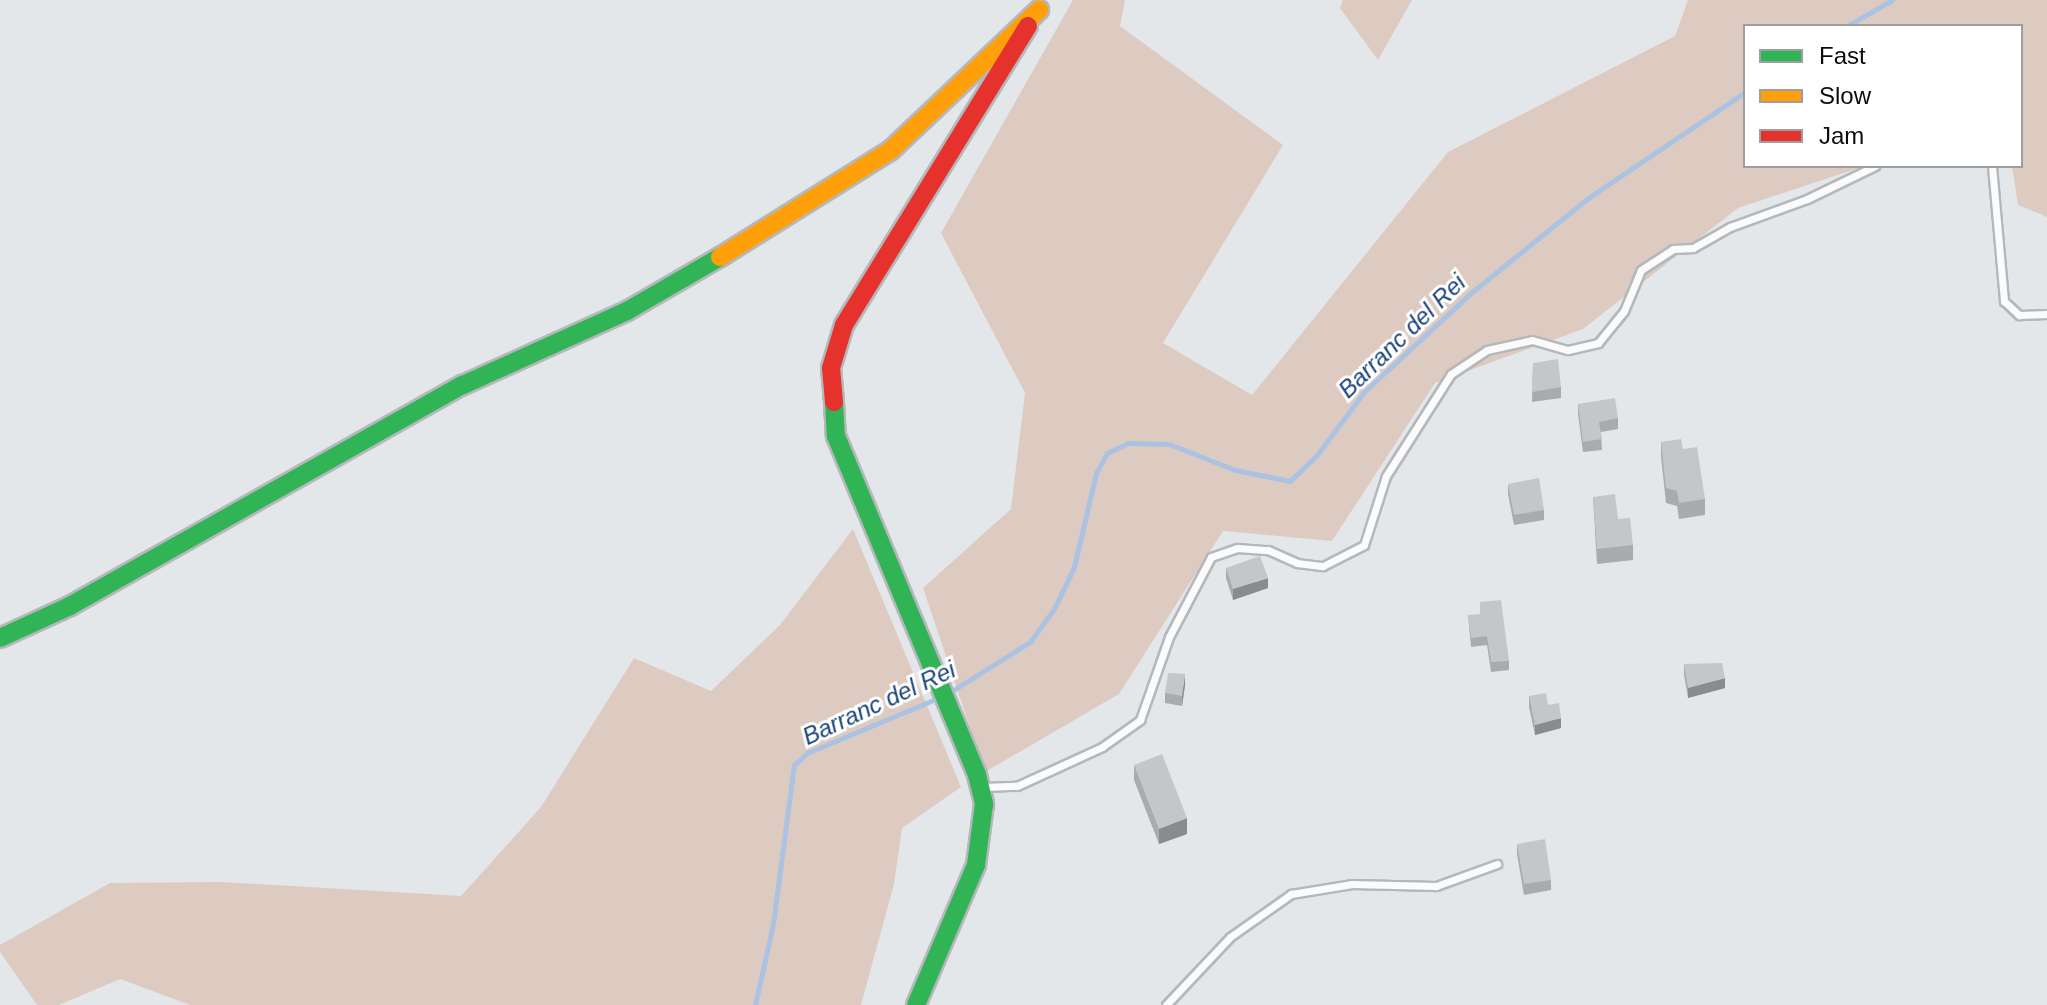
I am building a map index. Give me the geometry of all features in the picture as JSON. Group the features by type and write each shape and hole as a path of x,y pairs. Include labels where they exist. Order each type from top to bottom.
{"street":[{"path":"916,1005 976,865 984,817 979,781 836,436 830,401 834,355 865,285 1042,5"},
{"path":"0,638 70,606 463,385 627,311 795,213 891,150 1042,5"}],"lane":[{"path":"979,781 1017,786 1102,747 1140,720 1169,637 1211,557 1237,548 1252,549 1323,566 1364,545 1386,476 1451,374 1487,350 1532,340 1568,350 1598,343 1624,311 1641,270 1673,249 1693,248 1871,168"},
{"path":"1992,168 2004,301 2019,315 2047,314"},
{"path":"1166,1005 1230,937 1291,894 1352,884 1436,886 1497,864"}],"shaded area":[{"path":"1073,0 1125,0 1120,26 1283,145 1163,343 1252,395 1448,152 1675,36 1688,0 2047,0 2047,217 2018,205 2012,168 2023,168 2023,24 1743,24 1743,168 1859,168 1738,208 1583,329 1435,383 1332,541 1223,531 1119,694 985,772 923,588 1011,509 1025,393 941,233"},
{"path":"1343,0 1412,0 1378,60 1340,8"},
{"path":"853,529 961,787 902,828 894,884 861,1005 190,1005 120,979 59,1005 37,1005 0,952 0,945 110,883 222,882 461,896 541,807 634,658 711,691 780,625"}],"building":[{"path":"1558,359 1561,387 1532,392 1533,363"},
{"path":"1615,398 1618,418 1599,422 1602,439 1583,442 1578,404"},
{"path":"1681,439 1683,449 1697,447 1705,499 1679,503 1677,491 1666,488 1661,442"},
{"path":"1539,478 1544,510 1514,515 1508,484"},
{"path":"1615,494 1618,519 1630,518 1633,545 1597,549 1593,497"},
{"path":"1260,556 1268,578 1233,589 1226,568"},
{"path":"1501,600 1509,661 1491,662 1487,636 1471,638 1468,615 1480,614 1480,602"},
{"path":"1722,663 1725,678 1688,688 1684,664"},
{"path":"1168,673 1185,674 1182,696 1165,693"},
{"path":"1546,693 1548,705 1559,703 1561,718 1535,725 1529,696"},
{"path":"1162,754 1187,818 1159,829 1134,765"},
{"path":"1545,839 1551,880 1524,884 1517,844"}],"waterway":[{"name":"Barranc del Rei","path":"1850,24 1892,0"},
{"name":"Barranc del Rei","path":"947,694 1030,642 1054,609 1074,567 1096,473 1107,453 1128,443 1169,444 1235,470 1290,481 1316,456 1364,392 1472,292 1588,198 1743,93"},
{"name":"Barranc del Rei","path":"755,1005 773,924 794,765 807,753 938,698"}],"traffic: fast":[{"path":"0,638 70,606 463,385 627,311 720,257"},
{"path":"834,402 836,436 977,775 984,804 976,865 916,1005"}],"traffic: slow":[{"path":"720,257 891,150 1039,10"}],"traffic: jam":[{"path":"834,402 831,368 844,325 1028,26"}]}
